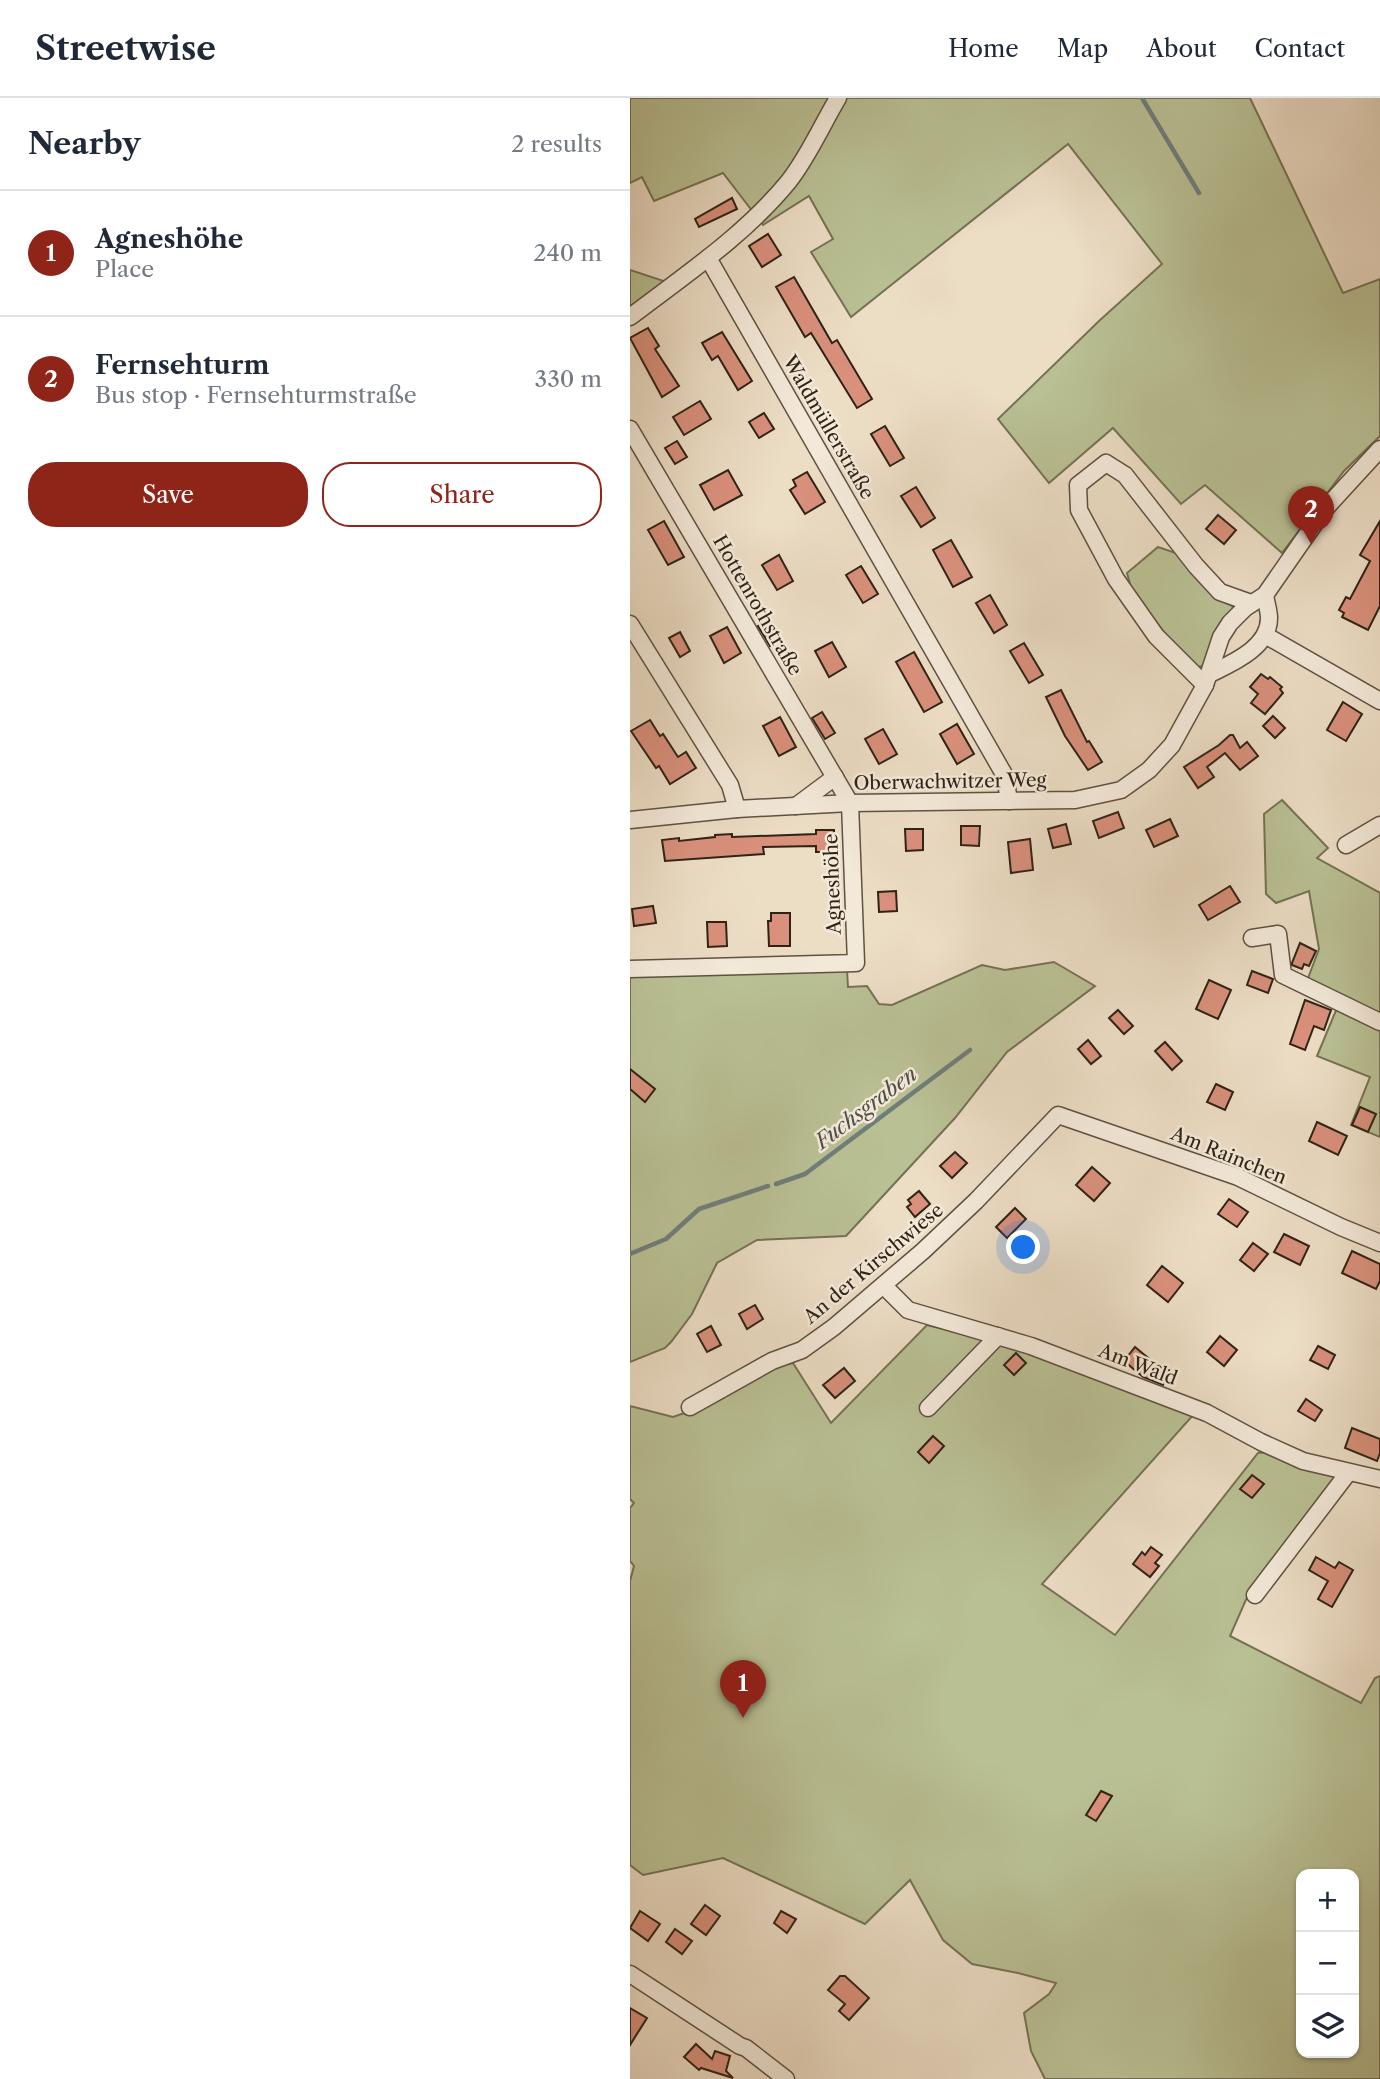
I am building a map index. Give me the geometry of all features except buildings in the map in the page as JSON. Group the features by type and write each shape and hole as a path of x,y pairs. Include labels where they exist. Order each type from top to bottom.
{"street":[{"path":"630,317 708,258 790,180 838,98"},
{"name":"Waldmüllerstraße","path":"708,258 1005,776 1009,801"},
{"name":"Hottenrothstraße","path":"630,429 850,803"},
{"name":"Oberwachwitzer Weg","path":"630,820 737,809 850,803 1075,800 1121,790 1149,770 1172,745 1207,680 1221,637 1230,623 1258,599 1324,510 1380,449"},
{"path":"1106,463 1125,475 1220,592 1258,599 1269,619 1265,635 1250,652 1207,680 1156,636 1116,579 1079,510 1078,485 1106,463"},
{"path":"630,624 730,785 737,809"},
{"path":"1265,635 1380,701"},
{"path":"796,806 835,777"},
{"name":"Agneshöhe","path":"630,969 856,963 850,803"},
{"path":"1346,845 1380,825"},
{"path":"1252,938 1278,934 1283,975 1380,1022"},
{"name":"Am Rainchen","path":"1059,1115 1238,1177 1380,1243"},
{"name":"An der Kirschwiese","path":"690,1407 772,1361 802,1350 884,1286 976,1202 1059,1115"},
{"name":"Am Wald","path":"884,1286 908,1310 1031,1346 1207,1413 1303,1461 1380,1479"},
{"path":"928,1408 999,1336"},
{"path":"1255,1595 1348,1473"},
{"path":"630,1974 746,2048 786,2079"}],"green space":[{"path":"630,98 1250,98 1343,293 1380,279 1380,436 1344,471 1282,553 1205,485 1181,504 1113,428 1049,483 998,419 1162,264 1068,144 851,317 811,252 833,239 809,196 763,225 723,173 654,201 642,177 630,183"},
{"path":"630,270 673,284 630,317"},
{"path":"1158,547 1179,554 1218,598 1232,606 1234,611 1204,666 1197,667 1183,655 1133,595 1127,573"},
{"path":"1282,800 1328,848 1317,858 1380,893 1380,1017 1307,981 1319,949 1309,891 1276,903 1266,894 1264,814"},
{"path":"1054,962 1095,986 1007,1052 955,1118 846,1236 757,1240 717,1263 692,1314 671,1342 665,1348 630,1362 630,976 847,970 848,987 867,986 879,1004 892,1005 982,965 1005,970"},
{"path":"1337,1008 1380,1028 1380,1137 1351,1125 1370,1077 1317,1056"},
{"path":"927,1325 1029,1354 1195,1413 1042,1584 1115,1635 1258,1453 1267,1452 1341,1476 1248,1595 1230,1636 1361,1703 1375,1678 1380,1676 1380,2079 1045,2079 1031,2051 1024,2013 1049,1994 1056,1983 972,1964 943,1940 910,1880 865,1924 723,1858 643,1875 630,1865 630,1581 634,1566 630,1561 630,1508 634,1503 630,1499 630,1406 673,1417 777,1366 793,1363 831,1423"}],"waterway":[{"path":"1142,98 1199,193"},
{"name":"Fuchsgraben","path":"776,1184 805,1174 970,1050"},
{"name":"Fuchsgraben","path":"630,1254 666,1239 699,1209 768,1186"}],"place":[{"name":"Fernsehturm","path":"1311,544"},
{"name":"Agneshöhe","path":"743,1718"}]}
